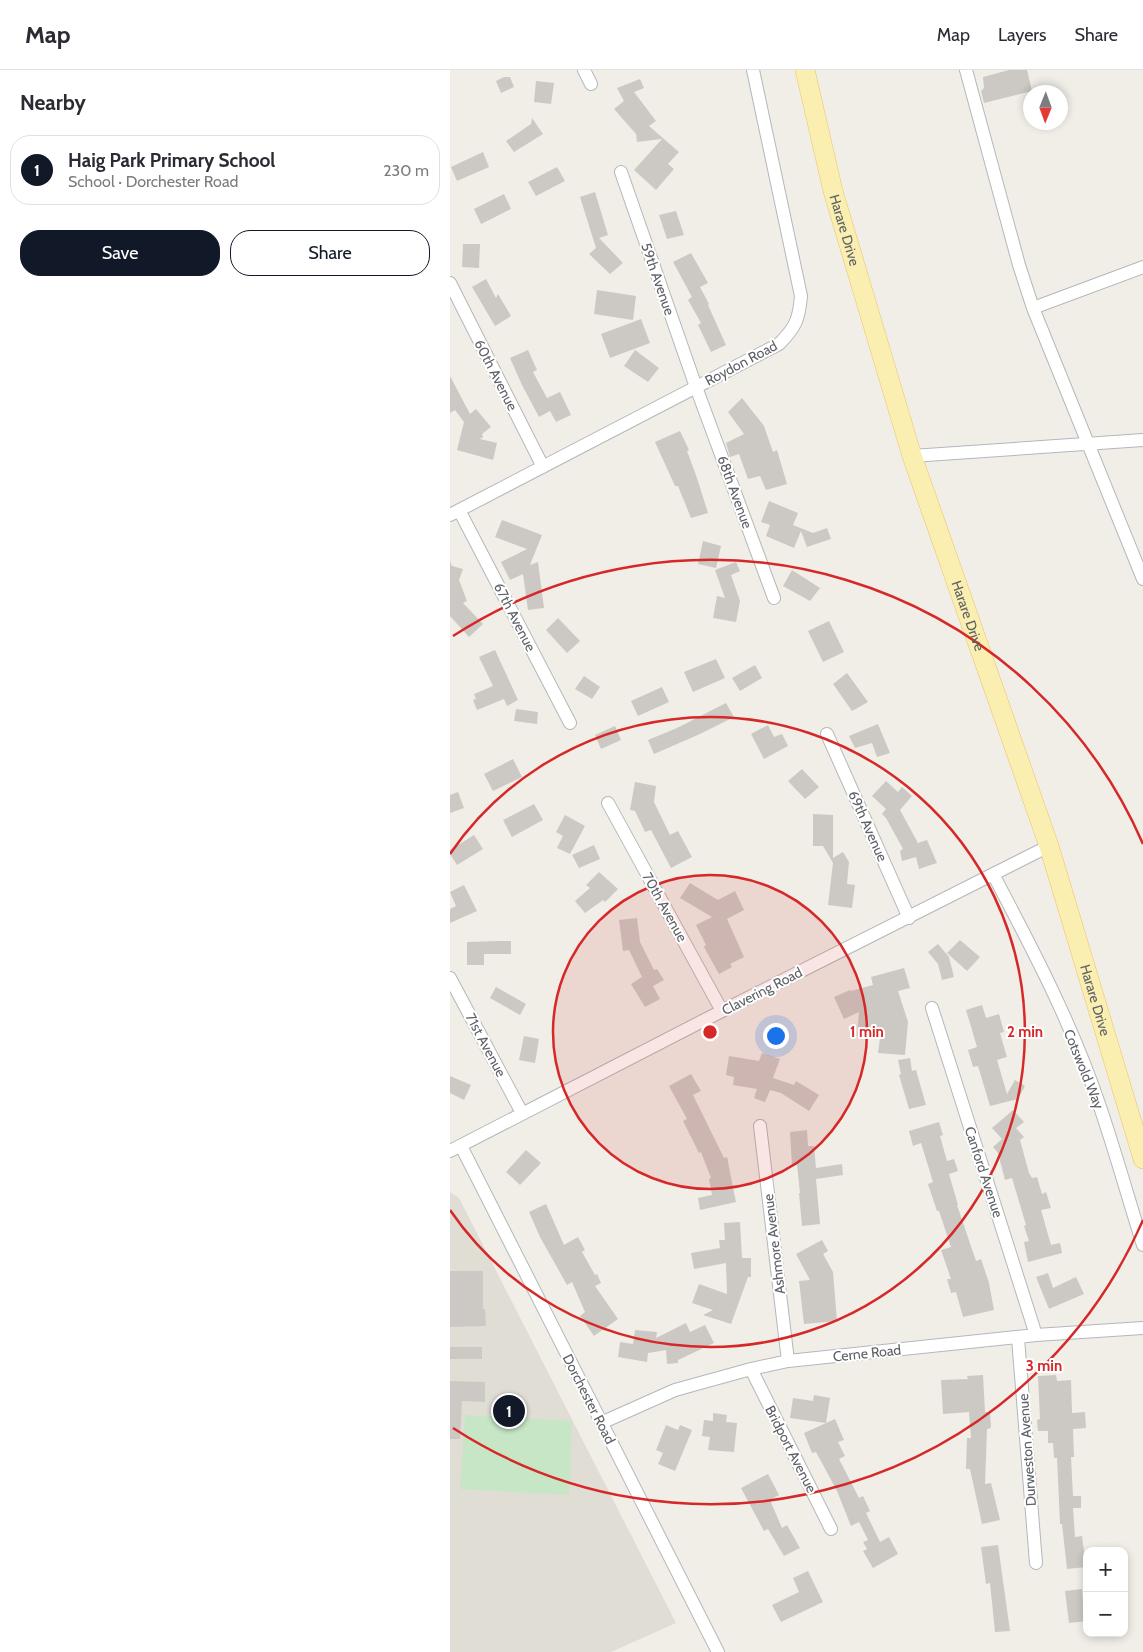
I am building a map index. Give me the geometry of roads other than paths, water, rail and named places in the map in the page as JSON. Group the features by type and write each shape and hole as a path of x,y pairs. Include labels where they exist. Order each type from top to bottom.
{"main road":[{"name":"Harare Drive","path":"805,70 833,191 912,456 1049,846 1143,1159"}],"street":[{"path":"584,70 591,84"},
{"name":"Roydon Road","path":"455,513 779,344 792,330 799,315 800,296 753,70"},
{"path":"966,70 1018,265 1033,308 1143,579"},
{"name":"59th Avenue","path":"621,172 696,386"},
{"path":"1033,308 1143,267"},
{"name":"60th Avenue","path":"450,283 543,466"},
{"name":"68th Avenue","path":"696,386 774,598"},
{"path":"912,456 1143,440"},
{"name":"67th Avenue","path":"455,513 570,723"},
{"name":"69th Avenue","path":"827,734 909,918"},
{"name":"70th Avenue","path":"608,803 722,1011"},
{"name":"Clavering Road","path":"455,1149 522,1113 1049,846"},
{"name":"Cotswold Way","path":"993,874 1035,954 1082,1060 1099,1104 1143,1245"},
{"name":"71st Avenue","path":"450,978 522,1113"},
{"name":"Canford Avenue","path":"932,1008 1036,1335"},
{"name":"Ashmore Avenue","path":"760,1126 788,1361"},
{"name":"Dorchester Road","path":"455,1149 601,1423 718,1652"},
{"name":"Cerne Road","path":"601,1423 675,1390 788,1361 1036,1335 1143,1328"},
{"name":"Durweston Avenue","path":"1018,1338 1036,1563"},
{"name":"Bridport Avenue","path":"751,1369 831,1529"}],"place":[{"name":"Haig Park Primary School","path":"509,1411"}]}
